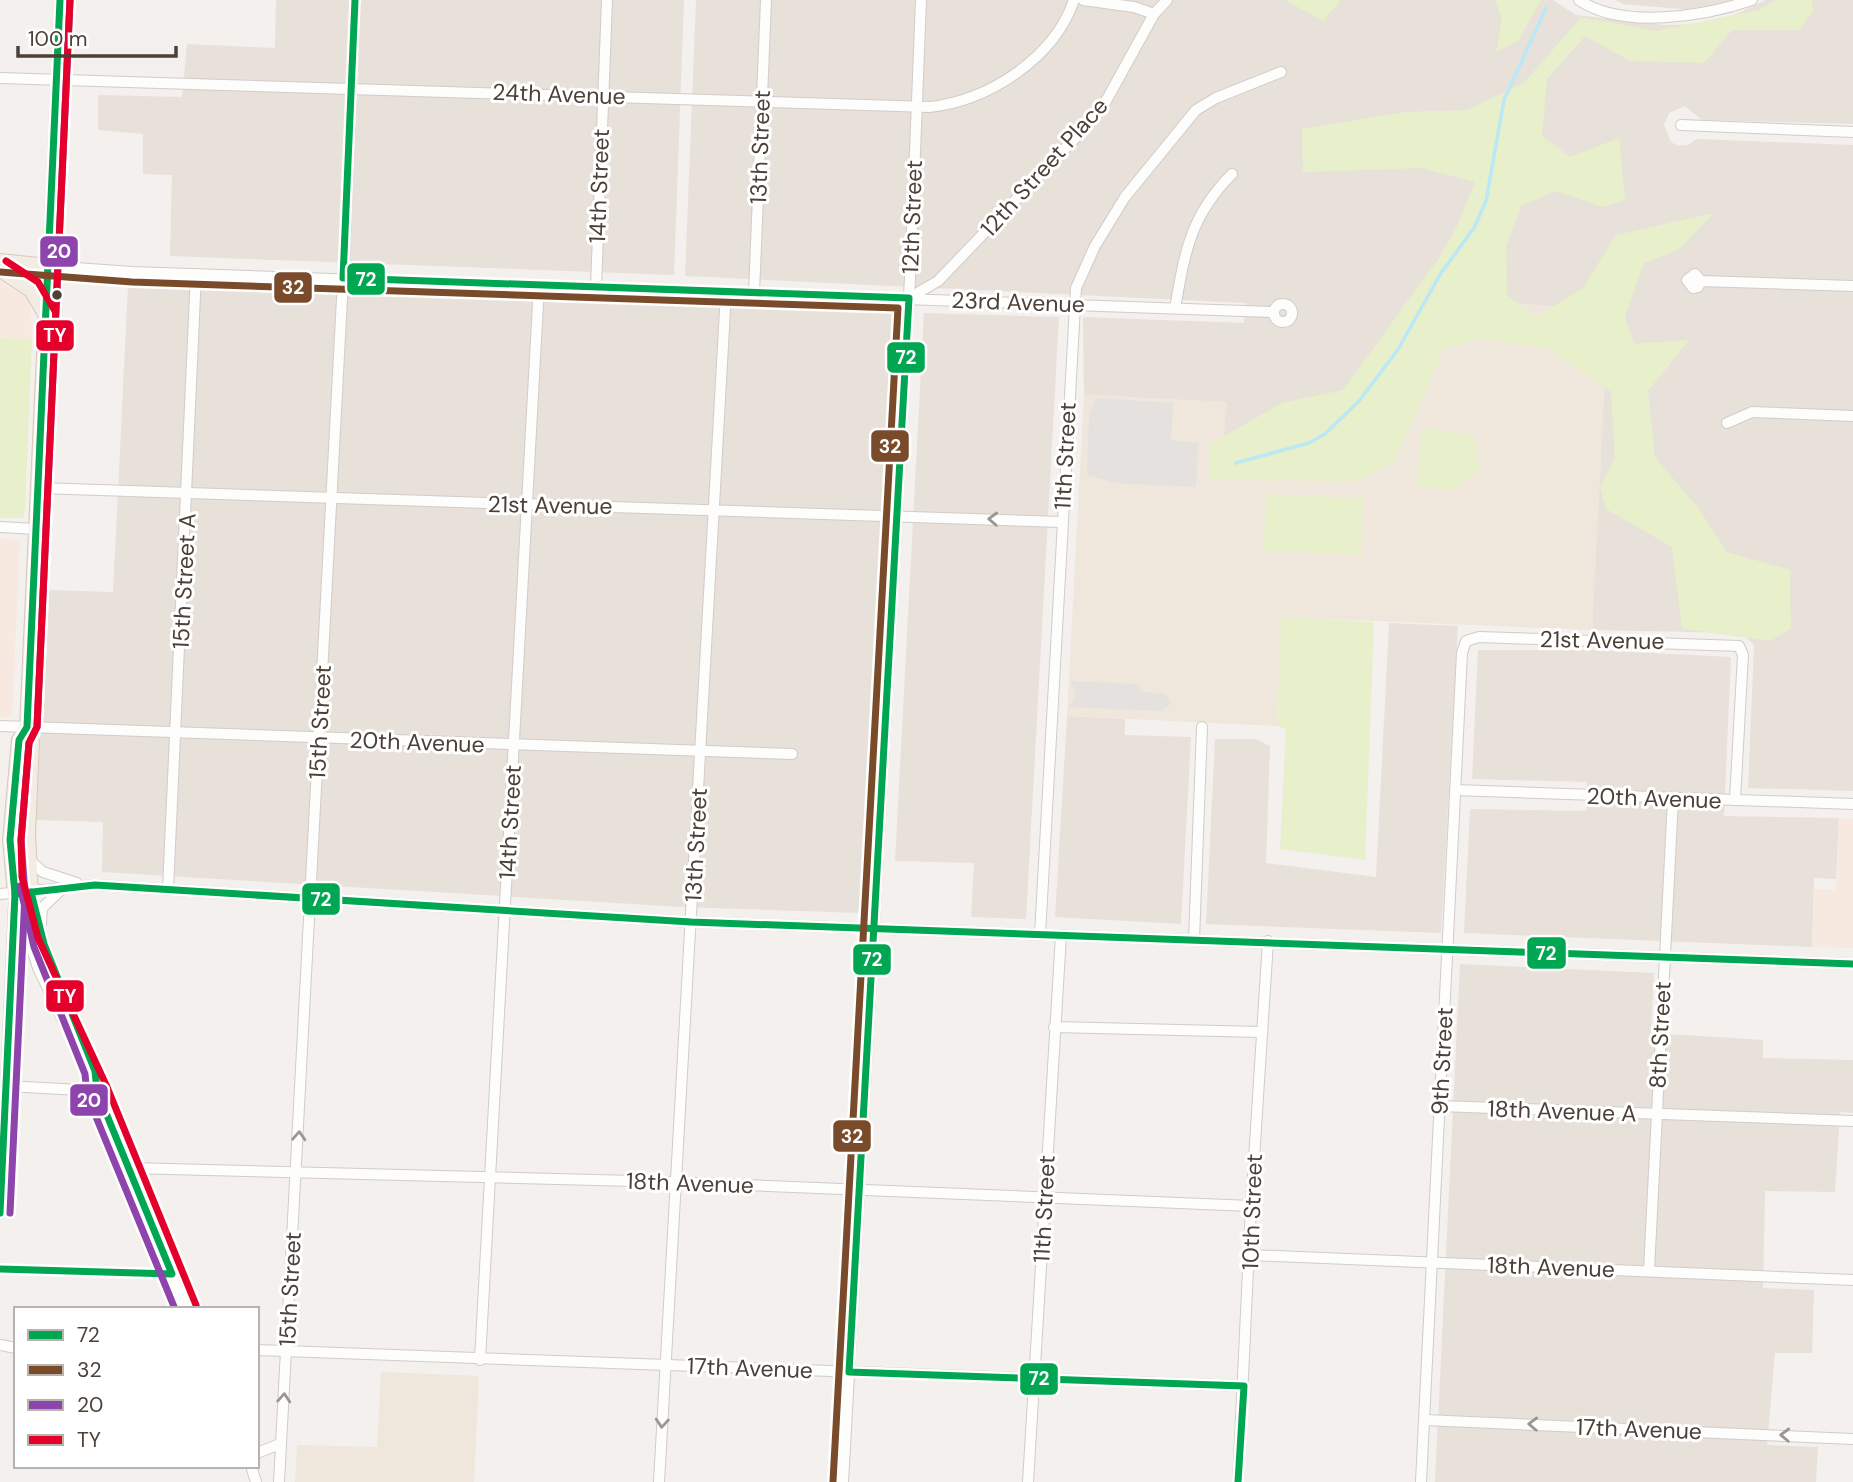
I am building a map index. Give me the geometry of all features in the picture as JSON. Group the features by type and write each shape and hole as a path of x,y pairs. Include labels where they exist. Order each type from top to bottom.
{"main road":[{"path":"0,261 48,266 27,727 32,742 28,859 30,892"},
{"path":"0,270 31,290 46,316"},
{"path":"8,894 19,740 27,727"}],"street":[{"path":"48,266 60,0"},
{"name":"15th Street","path":"279,1482 312,898 355,0"},
{"name":"14th Street","path":"596,287 601,96 607,0"},
{"name":"13th Street","path":"754,293 766,0"},
{"name":"12th Street","path":"843,1482 909,299 921,0"},
{"name":"24th Avenue","path":"0,78 946,106 972,97 1020,69 1051,42 1074,0"},
{"path":"1083,0 1134,7 1154,14"},
{"name":"12th Street Place","path":"909,299 938,281 1079,134 1105,101 1154,14 1167,0"},
{"path":"1579,0 1606,12 1687,17 1714,13 1752,0"},
{"name":"11th Street","path":"1040,934 1073,304 1081,277 1105,226 1172,135 1196,110 1216,98 1281,72"},
{"path":"1681,125 1853,132"},
{"path":"1175,308 1189,235 1198,216 1232,174"},
{"name":"23rd Avenue","path":"48,266 196,274 1274,312"},
{"name":"15th Street A","path":"168,889 196,274"},
{"path":"1701,281 1853,286"},
{"name":"14th Street","path":"480,1360 539,285"},
{"name":"13th Street","path":"659,1482 673,1182 691,922 726,292"},
{"path":"1727,423 1752,412 1853,416"},
{"name":"21st Avenue","path":"39,488 1061,522"},
{"path":"0,527 37,529"},
{"name":"21st Avenue","path":"1466,641 1479,637 1739,646 1743,655 1735,800"},
{"name":"9th Street","path":"1421,1482 1462,653 1466,641"},
{"name":"20th Avenue","path":"0,726 792,754"},
{"path":"1194,940 1202,727"},
{"name":"20th Avenue","path":"1455,790 1853,804"},
{"name":"8th Street","path":"1649,1270 1673,799"},
{"path":"28,859 43,872 83,885"},
{"path":"8,894 83,885 691,922 1853,964"},
{"path":"40,933 42,908 64,887"},
{"path":"30,892 40,933 95,1071 97,1091"},
{"path":"0,1213 7,1086 5,1017 8,894"},
{"path":"8,894 38,968 97,1091 185,1307"},
{"name":"11th Street","path":"1028,1482 1060,935"},
{"name":"10th Street","path":"1238,1482 1251,1206 1268,942"},
{"path":"1054,1027 1261,1032"},
{"path":"7,1086 97,1091"},
{"name":"18th Avenue A","path":"1440,1106 1853,1121"},
{"name":"18th Avenue","path":"130,1168 673,1182 1251,1206"},
{"name":"18th Avenue","path":"1250,1255 1853,1280"},
{"name":"17th Avenue","path":"259,1350 1244,1386"},
{"name":"17th Avenue","path":"1425,1420 1853,1440"},
{"path":"259,1452 280,1444"}],"shaded area":[{"path":"276,0 684,0 674,275 170,256 172,175 143,174 143,134 98,130 98,95 182,97 187,44 275,48"},
{"path":"696,0 1553,0 1576,15 1665,25 1715,24 1766,0 1853,0 1853,124 1702,120 1685,106 1669,113 1664,125 1671,142 1678,146 1688,145 1697,139 1853,145 1853,791 1748,788 1754,645 1742,633 1592,630 1606,343 1370,400 1220,478 1226,402 1084,395 1083,317 1244,323 1246,303 685,276"},
{"path":"1615,0 1732,0 1693,10 1623,4"},
{"path":"0,282 25,295 31,306 32,339 0,338"},
{"path":"128,286 893,312 861,913 682,907 102,872 103,822 36,820 48,590 113,592"},
{"path":"1435,298 1609,309 1592,630 1281,617 1277,726 1067,716 1084,395 1227,402 1220,477 1322,448"},
{"path":"924,313 1059,317 1026,919 971,917 974,863 895,861"},
{"path":"1095,398 1173,403 1171,440 1198,443 1196,487 1115,483 1087,475 1089,416"},
{"path":"0,539 20,540 12,717 0,717"},
{"path":"1389,623 1458,626 1441,933 1206,924 1215,739 1256,739 1270,746 1266,863 1376,877"},
{"path":"1478,650 1593,650 1731,657 1724,816 1839,818 1836,879 1814,878 1812,947 1464,933 1470,809 1586,811 1587,782 1472,779"},
{"path":"1070,681 1135,684 1142,692 1166,694 1170,704 1163,711 1069,707 1074,700 1075,689"},
{"path":"1067,716 1125,719 1125,735 1191,737 1181,924 1055,917"},
{"path":"1839,818 1853,819 1853,948 1812,947 1814,889 1836,890"},
{"path":"1460,964 1654,973 1651,1033 1763,1040 1763,1058 1853,1060 1853,1113 1840,1112 1835,1192 1765,1191 1763,1288 1814,1290 1812,1353 1775,1353 1767,1445 1818,1447 1816,1482 1435,1482"},
{"path":"381,1372 479,1376 474,1482 295,1482 297,1445 377,1447"}],"green space":[{"path":"1285,0 1341,0 1323,21"},
{"path":"1495,0 1541,0 1518,41 1496,52 1502,19"},
{"path":"1776,0 1812,0 1813,11 1799,30 1732,30 1704,63 1630,61 1585,36 1547,79 1542,136 1570,157 1619,138 1625,200 1603,207 1555,191 1521,206 1506,247 1507,295 1536,317 1583,288 1616,235 1714,213 1678,250 1644,263 1625,316 1634,344 1689,340 1648,391 1655,457 1699,509 1727,552 1790,570 1791,628 1771,641 1682,629 1672,547 1606,509 1600,487 1615,457 1611,392 1549,349 1479,338 1444,349 1394,463 1355,481 1209,480 1210,444 1282,403 1343,390 1441,255 1457,226 1475,182 1421,168 1303,172 1302,129 1405,112 1467,110 1524,83 1581,17 1656,31 1759,10"},
{"path":"0,338 32,339 23,518 0,518"},
{"path":"1429,427 1474,436 1480,470 1451,491 1417,484 1421,434"},
{"path":"1266,494 1363,498 1361,555 1263,551"},
{"path":"1281,617 1374,622 1365,860 1280,849 1286,729 1277,726"}],"waterway":[{"path":"1236,463 1309,443 1325,434 1359,401 1397,351 1441,273 1474,228 1486,201 1504,100 1546,8"}],"transit line":[{"name":"72","path":"0,1213 15,894 10,840 19,740 27,727 60,0"},
{"name":"20","path":"10,1213 25,894 21,840 29,743 37,727 70,0"},
{"name":"TY","path":"70,0 37,727 29,743 21,840 22,877 38,938 107,1087 196,1305"},
{"name":"72","path":"355,0 343,278 909,298 849,1372 1244,1386 1238,1482"},
{"name":"TY","path":"6,261 38,282 55,311"},
{"name":"32","path":"0,272 132,282 898,308 833,1481"},
{"name":"72","path":"15,894 95,885 691,922 1853,964"},
{"name":"20","path":"20,886 34,947 85,1074 87,1095 174,1307"},
{"name":"72","path":"0,1269 172,1274 97,1091 95,1071 44,944 31,892"}]}
